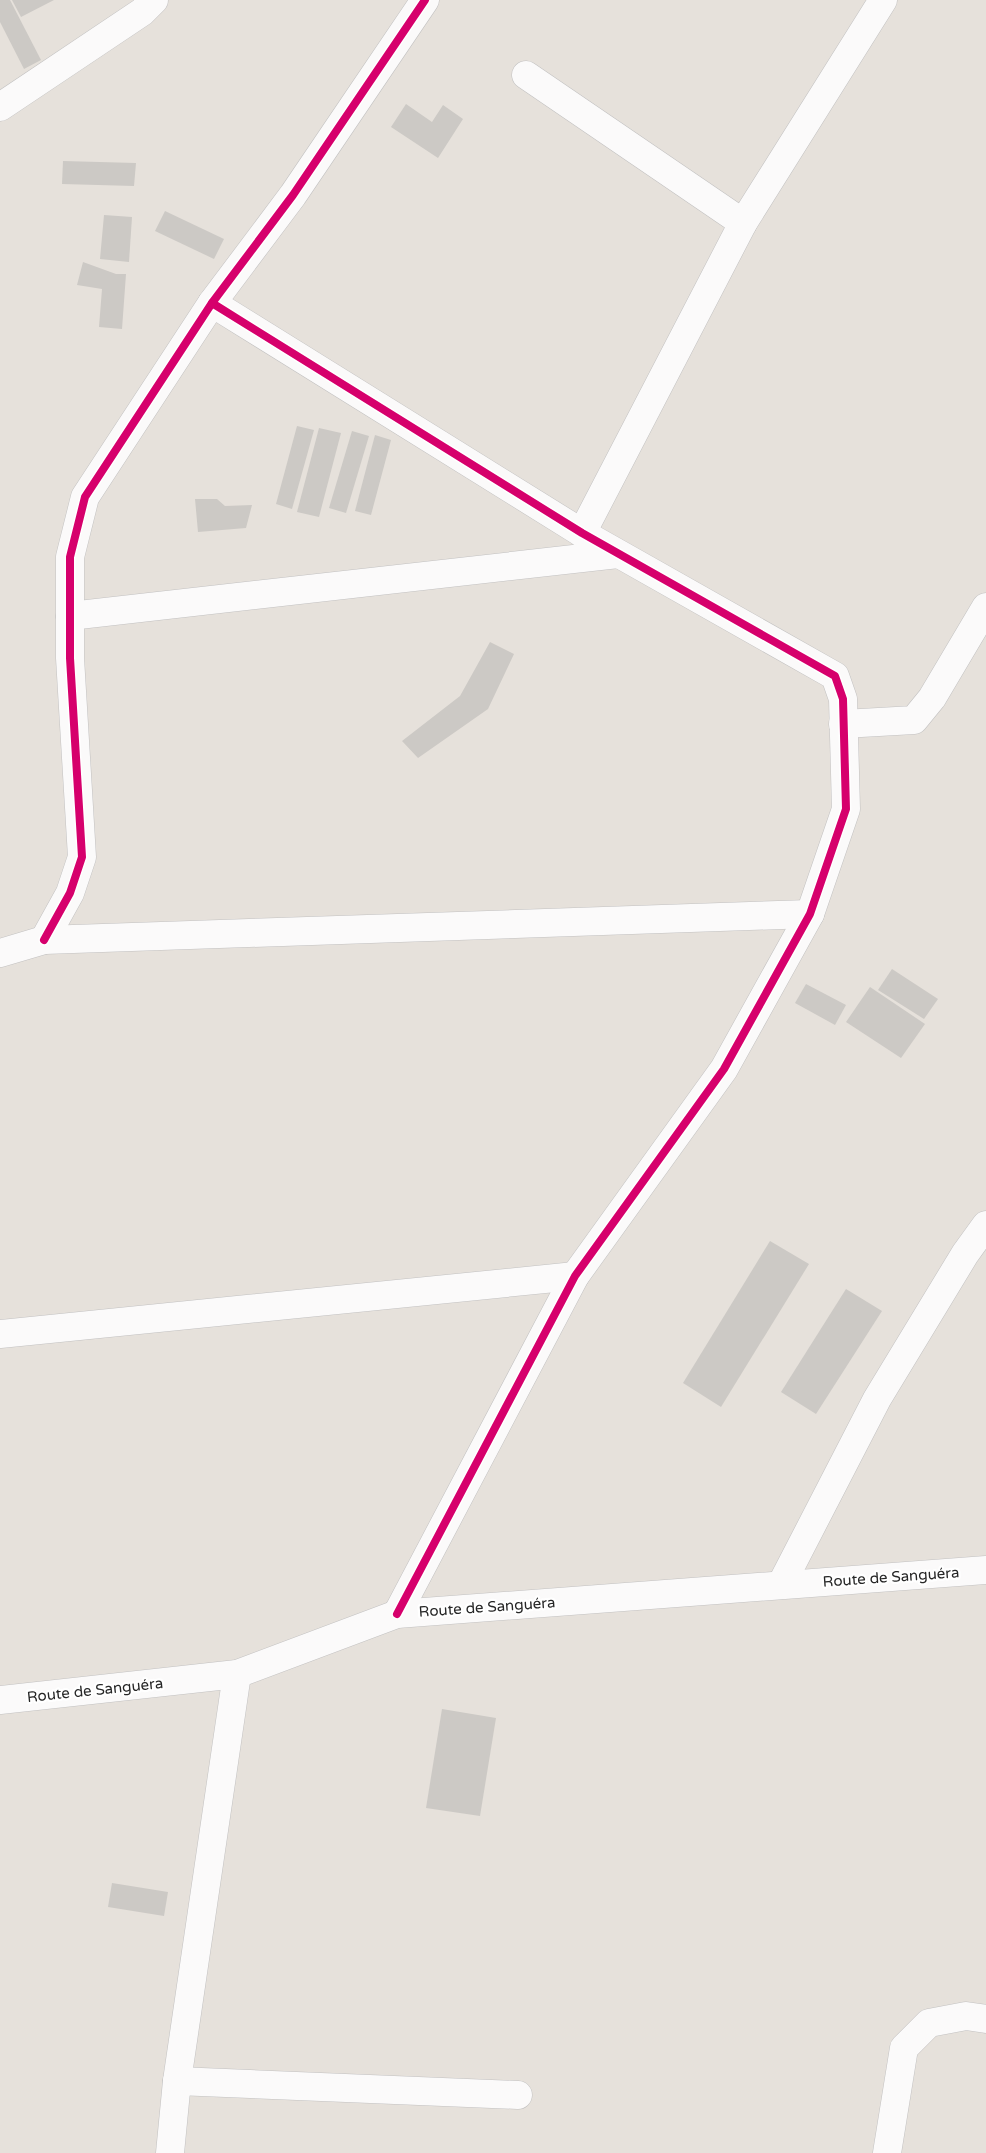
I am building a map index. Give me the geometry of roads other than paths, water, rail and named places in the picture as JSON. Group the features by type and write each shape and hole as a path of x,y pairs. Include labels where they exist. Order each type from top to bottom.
{"street":[{"path":"0,107 142,12 154,0"},
{"path":"44,940 70,893 82,858 70,658 70,557 85,497 212,303 293,195 425,0"},
{"path":"582,533 742,223 883,0"},
{"path":"526,75 742,223"},
{"path":"212,303 582,533 834,676 843,699 842,724 846,809 810,914 724,1069 575,1276 396,1614"},
{"path":"70,616 618,554"},
{"path":"842,724 914,720 932,698 986,607"},
{"path":"0,953 44,940 810,914"},
{"path":"781,1585 877,1399 965,1254 986,1225"},
{"path":"0,1334 575,1276"},
{"name":"Route de Sanguéra","path":"0,1700 237,1674 396,1614 986,1570"},
{"path":"170,2153 177,2081 237,1674"},
{"path":"887,2153 904,2048 929,2023 966,2016 986,2019"},
{"path":"177,2081 518,2095"}]}
